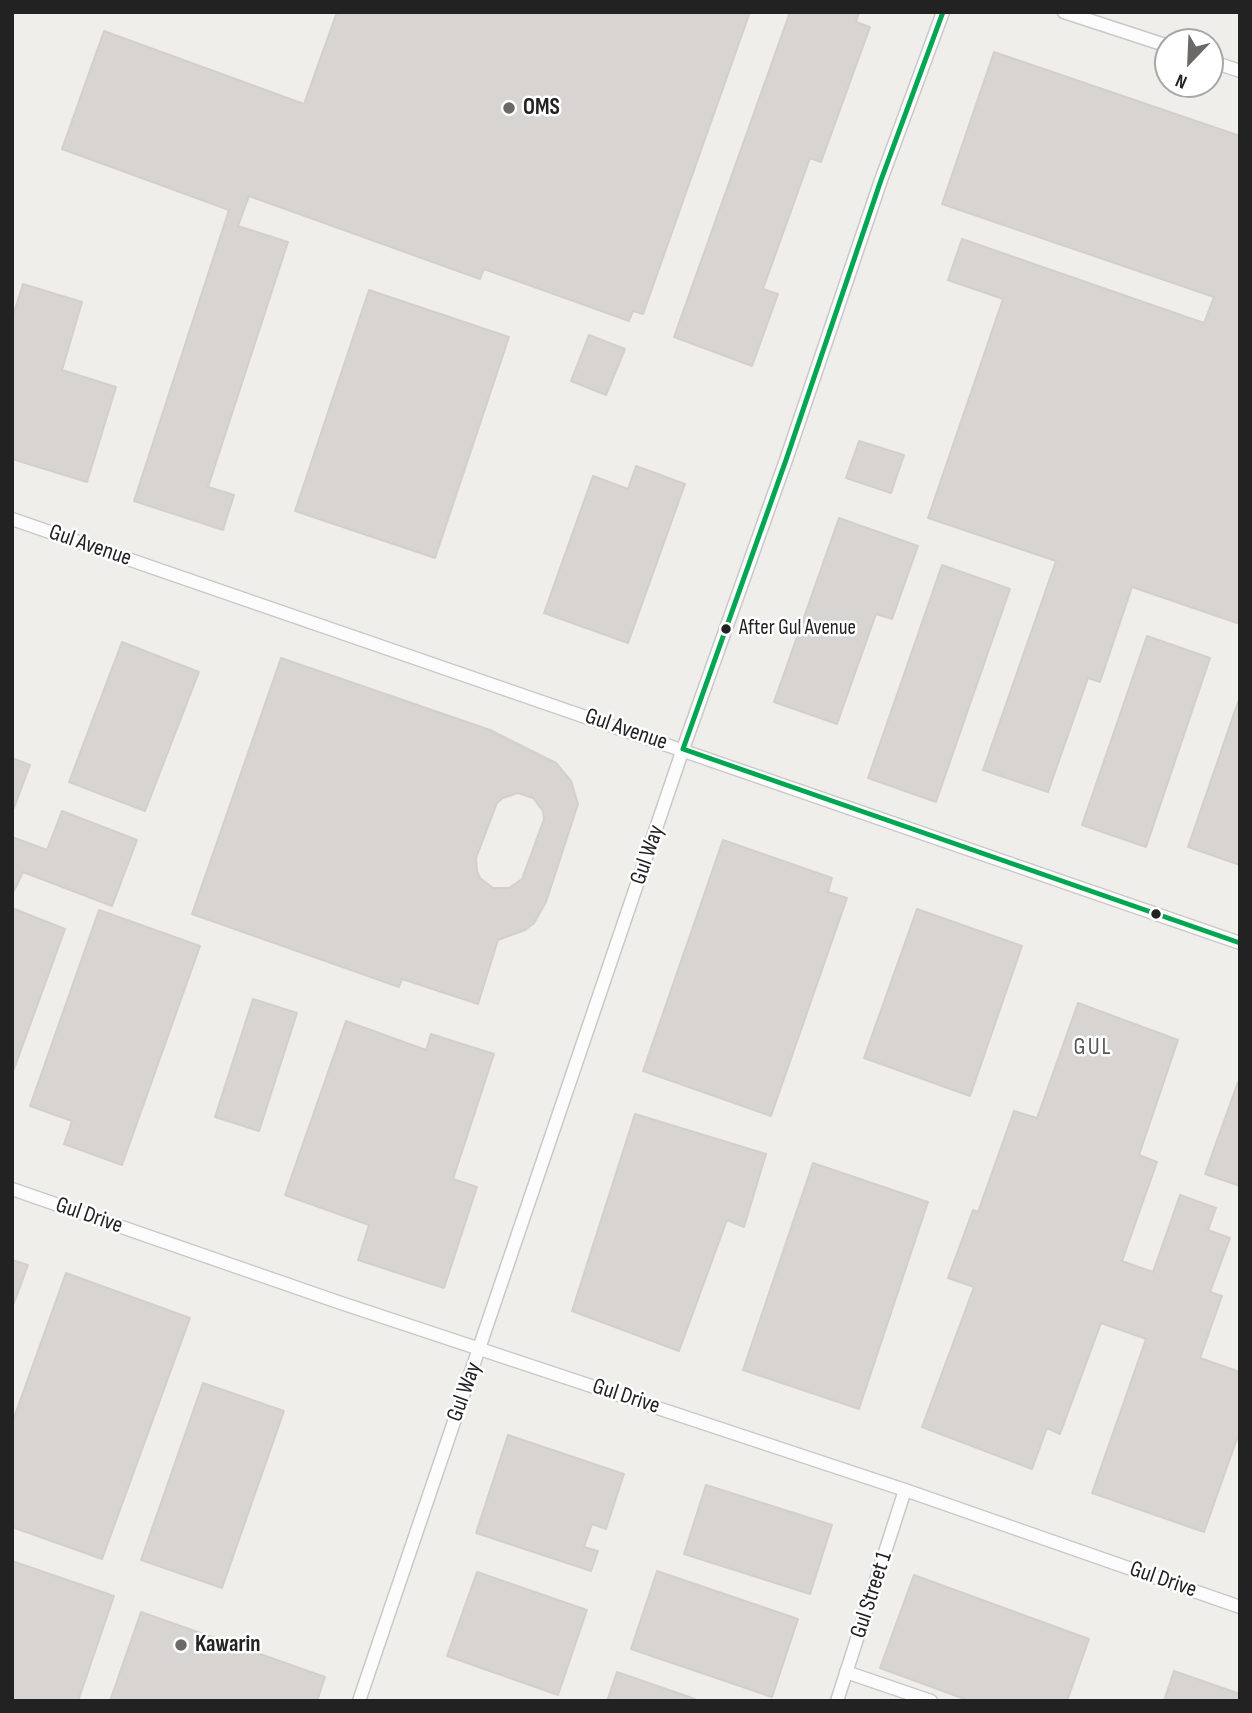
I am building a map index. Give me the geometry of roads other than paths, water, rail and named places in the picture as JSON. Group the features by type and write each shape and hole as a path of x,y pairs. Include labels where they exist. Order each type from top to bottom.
{"street":[{"name":"Gul Way","path":"359,1701 683,749 881,180 943,12"},
{"path":"1065,12 1154,41"},
{"name":"Gul Avenue","path":"12,519 1240,943"},
{"name":"Gul Drive","path":"12,1189 905,1490 1240,1607"},
{"name":"Gul Street 1","path":"837,1701 905,1490"},
{"path":"846,1672 931,1701"}],"place":[{"name":"OMS","path":"509,108"},
{"name":"After Gul Avenue","path":"726,629"},
{"name":"Kawarin","path":"181,1645"}],"district":[{"name":"GUL","path":"1093,1048"}]}
